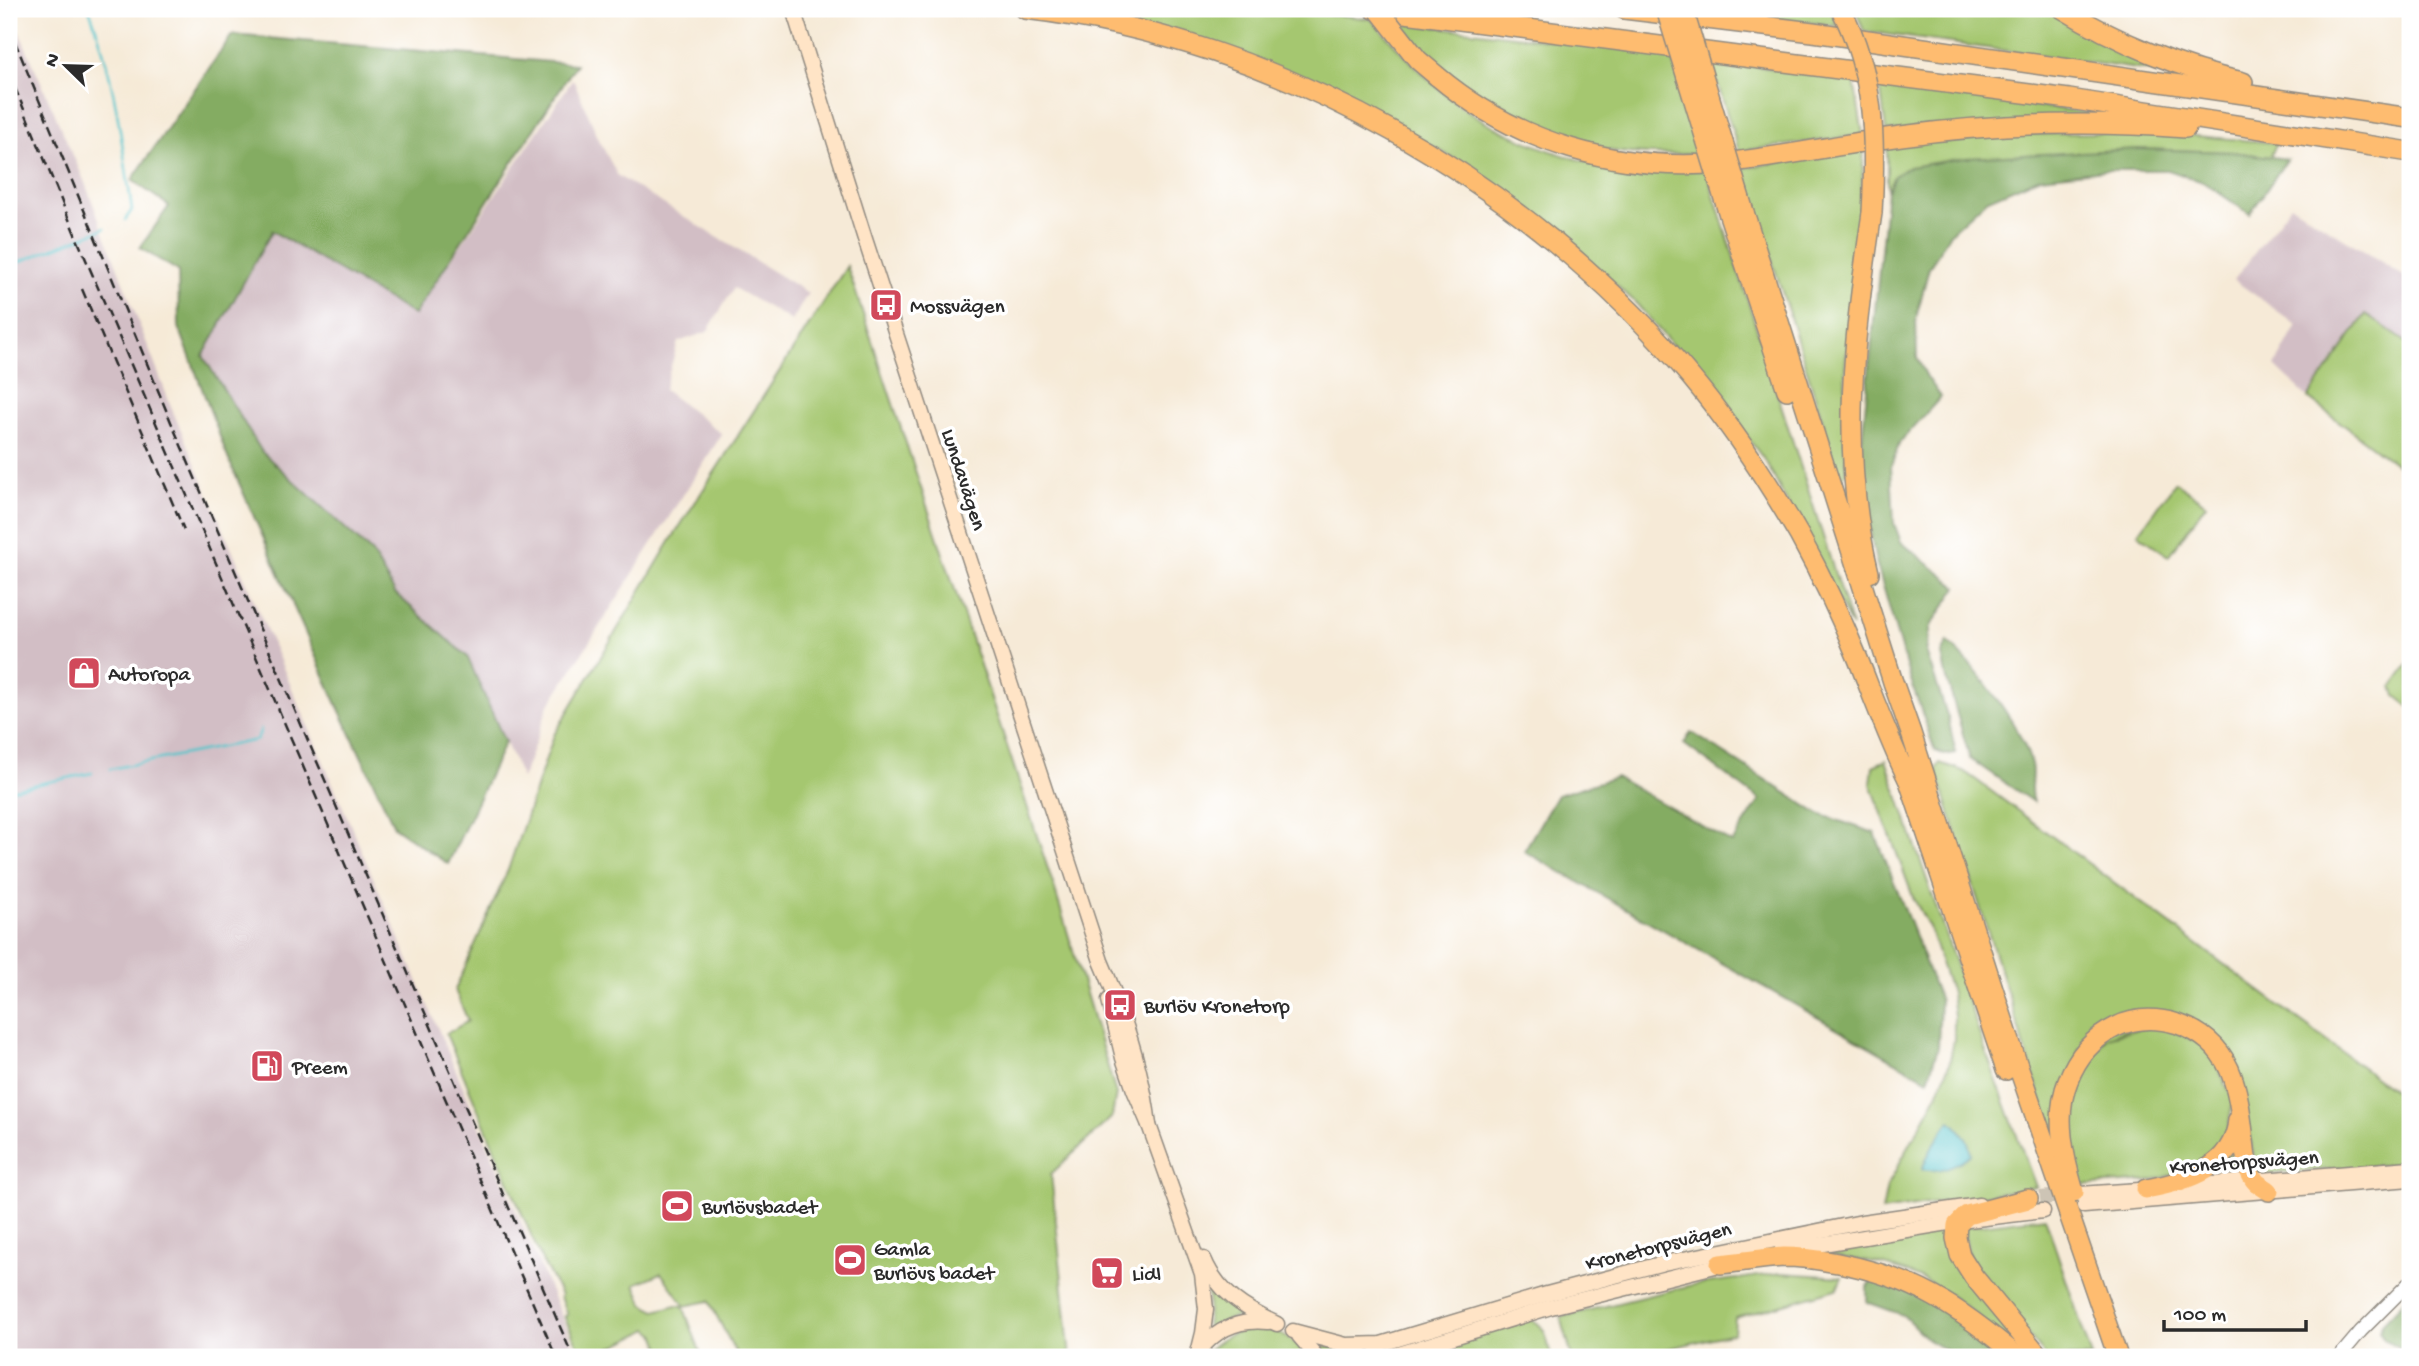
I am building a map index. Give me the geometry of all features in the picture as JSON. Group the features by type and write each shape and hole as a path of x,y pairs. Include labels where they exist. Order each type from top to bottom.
{"highway":[{"path":"1025,9 1134,29 1189,45 1244,64 1337,103 1439,158 1573,258 1645,327 1689,376 1735,434 1760,472 1809,553 1844,626 1891,744 1908,779"},
{"path":"1376,9 1418,60 1459,95 1486,112 1544,141 1599,156 1682,164 1721,163 1900,136 1972,128 2081,123 2235,133 2410,155"},
{"path":"1376,9 2069,99 2410,155"},
{"path":"1624,9 1813,32 2383,113"},
{"path":"1666,9 1737,213 1911,733 2014,1054 2118,1357"},
{"path":"1683,9 1737,213 1802,436 1908,779 2105,1357"},
{"path":"1841,9 1858,49 1872,112 1875,150 1872,213 1853,362 1850,407 1851,468 1867,564 1896,665 1911,733"},
{"path":"2063,9 2124,41 2189,67 2231,80 2410,118"},
{"path":"2097,1295 2082,1221 2068,1171 2062,1104 2066,1084 2082,1053 2104,1033 2119,1025 2156,1019 2192,1029 2209,1040 2230,1068 2236,1085 2250,1172 2262,1186"},
{"path":"2146,1189 2185,1181 2214,1165 2232,1139 2237,1126 2239,1105"},
{"path":"2037,1203 1979,1210 1967,1215 1960,1221 1956,1238 1965,1264 2040,1357"},
{"path":"1720,1264 1799,1258 1858,1267 1896,1277 1941,1299 2018,1357"}],"main road":[{"name":"Lundavägen","path":"795,15 924,422 1101,961 1120,1005 1144,1086 1149,1125 1204,1282 1205,1317 1197,1355"},
{"name":"Kronetorpsvägen","path":"2410,1168 2262,1186 2082,1200 2146,1189 2262,1186 2410,1179"},
{"name":"Kronetorpsvägen","path":"1293,1331 1346,1345 1381,1344 1547,1294 1717,1251 1862,1222 1953,1208 2037,1203"},
{"name":"Lundavägen","path":"1177,1205 1195,1234 1208,1269 1220,1286 1243,1306 1293,1331 1317,1357"},
{"name":"Kronetorpsvägen","path":"1389,1357 1551,1307 1720,1264 1960,1221"},
{"name":"Lundavägen","path":"1197,1355 1208,1340 1228,1327 1252,1321 1277,1324"}],"street":[{"path":"2339,1357 2410,1282"}],"shaded area":[{"path":"9,9 83,178 174,414 579,1357 9,1357"},
{"path":"573,79 618,176 808,293 792,321 734,288 707,332 678,342 664,390 722,434 548,707 522,779 467,656 395,593 372,553 262,452 203,356 272,231 414,315"},
{"path":"2291,205 2410,280 2410,345 2366,314 2308,398 2275,366 2297,325 2234,280"}],"green space":[{"path":"1062,9 1285,9 1371,19 1443,92 1489,124 1510,134 1553,152 1596,164 1638,169 1706,170 1852,627 1766,462 1713,392 1635,302 1541,218 1453,158 1349,99"},
{"path":"1695,9 1830,9 1838,26"},
{"path":"1855,9 2053,9 2117,42 2209,79 1864,31"},
{"path":"1402,23 1671,54 1703,154 1627,153 1574,142 1545,132 1490,104 1464,87 1419,46"},
{"path":"232,35 576,64 414,315 272,231 203,356 262,452 372,553 395,593 467,656 505,742 448,864 395,828 228,458 179,327 178,271 140,248 169,206 132,180"},
{"path":"1710,60 1854,80 1863,135 1739,151"},
{"path":"1880,84 2123,118 1886,131"},
{"path":"2151,132 2277,143 2270,157 2233,152 2138,149 1894,176 1887,191 1887,147 1983,135"},
{"path":"1864,149 1845,368 1846,472 1842,478 1836,471 1825,428 1743,168"},
{"path":"2138,149 2233,152 2287,159 2250,214 2203,182 2168,170 2105,170 2040,177 1986,200 1951,232 1929,268 1916,318 1917,358 1941,397 1900,442 1891,466 1894,523 1901,542 1957,587 1931,626 1926,652 1948,718 1956,753 1944,755 1935,751 1907,669 1875,558 1865,503 1862,440 1887,191 1894,176 1909,167 1965,158"},
{"path":"847,266 1054,887 1116,1094 1112,1117 1051,1174 1070,1357 738,1357 709,1301 685,1306 661,1273 635,1284 643,1303 655,1311 683,1306 702,1357 665,1357 655,1334 649,1329 592,1357 583,1357 564,1316 567,1315 561,1295 542,1261 446,1034 468,1021 455,990 508,870 554,735 671,540"},
{"path":"2366,314 2410,345 2410,447 2397,465 2308,398"},
{"path":"2176,482 2206,504 2169,556 2138,534"},
{"path":"1948,642 1972,666 1997,698 2018,733 2031,764 2033,802 1970,759 1946,676 1942,654"},
{"path":"2410,662 2410,707 2396,696 2393,686"},
{"path":"1691,732 1819,814 1875,833 1940,1001 1938,1047 1928,1080 1524,851 1557,795 1616,777 1732,843 1760,800 1684,744"},
{"path":"1886,760 1984,1047 2036,1187 1882,1211 1887,1186 1936,1097 1949,1065 1954,1039 1951,993 1929,927 1913,897 1871,784 1873,766"},
{"path":"1940,763 1963,771 1975,779 2398,1094 2410,1105 2410,1163 2257,1175 2239,1078 2164,1014 2079,1049 2061,1161 1936,769"},
{"path":"2158,1024 2208,1047 2233,1099 2227,1137 2203,1166 2151,1181 2079,1186 2070,1151 2071,1085 2107,1037"},
{"path":"2238,1137 2247,1179 2194,1182"},
{"path":"2045,1217 2092,1357 2046,1357 1970,1265 1963,1227"},
{"path":"1950,1228 2031,1357 2027,1357 1950,1296 1922,1279 1880,1264 1806,1252"},
{"path":"1781,1273 1842,1277 1837,1289 1735,1318 1734,1333 1633,1357 1572,1357 1561,1317 1692,1285"},
{"path":"1874,1278 1884,1279 1961,1319 2007,1357 1958,1357 1928,1340 1903,1315 1867,1302 1867,1287"},
{"path":"1209,1280 1249,1314 1226,1320 1207,1332"},
{"path":"2410,1295 2410,1354 2384,1339 2379,1331 2382,1324"},
{"path":"1532,1306 1373,1357 1327,1357 1320,1345 1336,1349"},
{"path":"1528,1319 1543,1329 1551,1357 1400,1357"},
{"path":"1258,1328 1286,1337 1309,1357 1203,1357 1227,1336"}],"water":[{"path":"1951,1121 1969,1144 1971,1154 1948,1167 1923,1169 1935,1144"}],"waterway":[{"path":"89,9 105,57 121,133 132,210 125,220"},
{"path":"9,266 105,228"},
{"path":"110,769 257,740 261,729"},
{"path":"9,790 92,773"}],"tunnel":[{"path":"2040,1198 2072,1195"}],"railway":[{"path":"9,27 171,422 573,1357"},
{"path":"9,73 75,234 556,1357"},
{"path":"82,289 184,530"}],"place":[{"name":"Mossvägen","path":"886,305"},
{"name":"Autoropa","path":"84,673"},
{"name":"Burlöv Kronetorp","path":"1120,1005"},
{"name":"Preem","path":"267,1066"},
{"name":"Burlövsbadet","path":"677,1206"},
{"name":"Gamla Burlövs badet","path":"850,1260"},
{"name":"Lidl","path":"1107,1273"}]}
